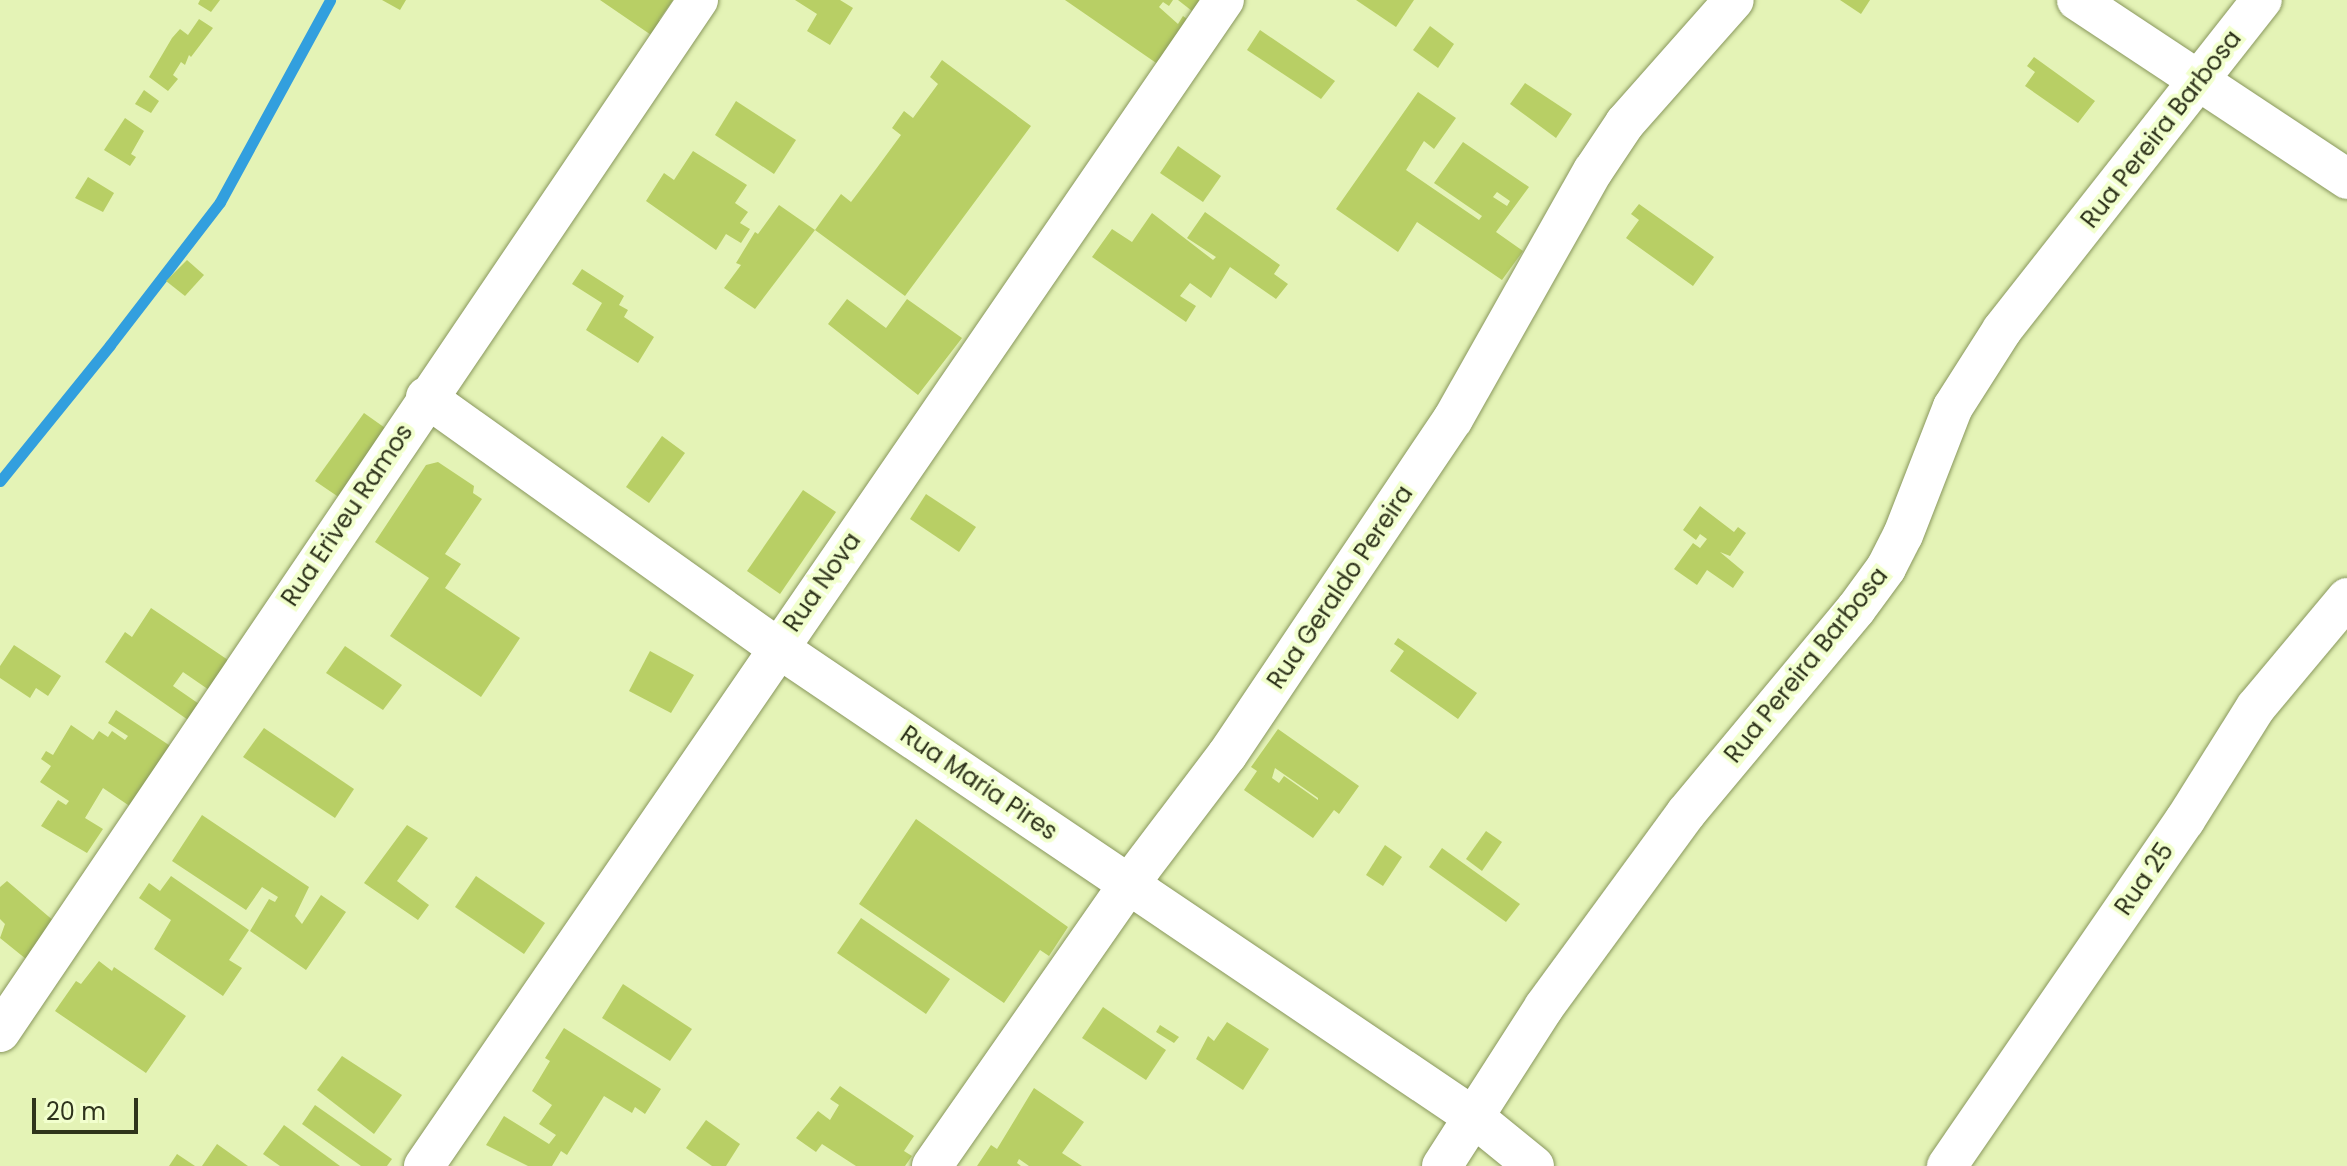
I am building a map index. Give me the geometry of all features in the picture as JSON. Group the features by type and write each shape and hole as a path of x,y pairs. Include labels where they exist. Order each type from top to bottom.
{"street":[{"name":"Rua Eriveu Ramos","path":"0,1032 426,397 698,0"},
{"name":"Rua Nova","path":"424,1166 777,647 1224,0"},
{"name":"Rua Geraldo Pereira","path":"932,1166 1129,884 1227,755 1453,419 1593,171 1625,123 1734,0"},
{"path":"2077,0 2347,179"},
{"name":"Rua Pereira Barbosa","path":"1442,1166 1544,1007 1677,825 1856,609 1886,568 1903,535 1953,407 2002,330 2262,0"},
{"name":"Rua Maria Pires","path":"426,397 777,647 1475,1118 1534,1166"},
{"name":"Rua 25","path":"1947,1166 2185,820 2256,707 2347,598"}],"building":[{"path":"200,0 220,0 211,12 198,4"},
{"path":"382,0 406,0 400,10"},
{"path":"600,0 673,0 659,20 667,26 657,39"},
{"path":"795,0 840,0 853,8 830,45 807,31 817,14"},
{"path":"1065,0 1173,0 1169,6 1163,2 1159,7 1178,24 1183,16 1192,23 1162,67"},
{"path":"1178,0 1200,0 1192,11"},
{"path":"1356,0 1414,0 1396,27"},
{"path":"1840,0 1870,0 1861,14"},
{"path":"199,19 213,28 191,57 189,55 185,65 181,62 173,75 178,79 168,91 149,77 172,38 180,29 188,35"},
{"path":"1430,26 1454,44 1438,68 1413,50"},
{"path":"1260,30 1335,81 1321,99 1247,50"},
{"path":"2034,57 2095,101 2078,123 2025,86 2035,72 2027,66"},
{"path":"942,60 1031,126 905,296 815,230 841,194 851,202 876,169 901,135 892,128 904,111 913,118 938,84 930,77"},
{"path":"1525,83 1572,114 1556,138 1510,104"},
{"path":"144,90 159,101 151,113 135,104"},
{"path":"1418,92 1456,118 1434,149 1424,141 1406,170 1479,220 1482,216 1434,183 1463,142 1529,187 1496,232 1523,251 1502,280 1417,222 1398,252 1336,209","holes":["1497,192 1510,201 1507,206 1493,197"]},
{"path":"736,101 796,140 774,174 715,135"},
{"path":"125,118 144,131 131,154 136,157 130,166 104,150"},
{"path":"1178,146 1221,176 1203,202 1160,173"},
{"path":"693,151 747,185 735,203 748,212 740,223 750,229 741,243 726,234 716,250 646,201 664,173 674,180"},
{"path":"88,177 114,193 103,212 75,198"},
{"path":"1639,204 1714,257 1693,286 1626,238 1639,220 1631,214"},
{"path":"779,205 815,230 755,309 724,288 741,265 736,263 755,232 758,234"},
{"path":"1205,212 1280,265 1274,274 1288,284 1276,299 1230,267 1211,298 1190,283 1180,296 1196,306 1186,322 1092,257 1112,229 1132,242 1152,213 1213,260 1216,257 1187,238"},
{"path":"187,260 204,275 185,296 166,281"},
{"path":"582,269 624,296 619,305 628,310 624,317 654,337 638,363 586,330 602,303 572,284"},
{"path":"847,299 886,328 907,299 962,338 918,395 828,324"},
{"path":"364,413 388,430 340,498 315,481"},
{"path":"662,436 685,453 649,503 626,487"},
{"path":"438,462 474,486 473,493 482,499 445,554 461,564 445,588 520,638 481,697 390,636 429,578 375,542 426,465"},
{"path":"803,490 836,512 780,594 747,571"},
{"path":"926,494 976,527 959,552 910,519"},
{"path":"1700,506 1734,532 1738,527 1746,533 1730,556 1720,552 1744,572 1733,588 1707,570 1697,585 1674,569 1693,543 1700,548 1707,539 1700,534 1696,540 1683,530"},
{"path":"151,608 231,662 212,692 183,672 173,686 202,706 191,722 105,662 125,632 132,637"},
{"path":"1398,638 1477,693 1458,719 1390,671 1404,651 1394,644"},
{"path":"14,645 61,676 48,696 36,688 30,698 0,678 0,666"},
{"path":"345,646 402,685 383,710 326,673"},
{"path":"650,651 694,675 671,713 629,691"},
{"path":"116,710 178,751 134,809 103,788 85,818 103,829 87,853 41,826 58,800 66,805 69,801 40,782 51,766 41,759 46,751 53,755 71,725 93,740 99,731 108,737 112,731 125,740 128,736 108,723"},
{"path":"264,728 354,789 335,818 243,757"},
{"path":"1278,729 1359,786 1339,814 1334,810 1313,838 1244,790 1257,771 1251,767","holes":["1275,768 1318,798 1284,776 1279,783 1272,778"]},
{"path":"202,815 309,887 295,916 302,924 321,895 346,912 306,970 250,931 269,899 275,902 278,897 262,887 246,910 172,861"},
{"path":"916,819 1068,927 1049,956 1040,950 1004,1003 859,904"},
{"path":"407,825 428,838 397,881 429,905 418,920 364,883"},
{"path":"1486,831 1502,842 1482,871 1466,859"},
{"path":"1385,845 1402,857 1383,886 1366,875"},
{"path":"1442,848 1520,904 1506,922 1429,867"},
{"path":"171,876 249,930 229,960 242,968 223,996 154,949 171,920 139,898 149,883 160,891"},
{"path":"476,876 545,923 524,954 455,907"},
{"path":"7,881 55,922 26,959 0,938 5,924 0,919 0,887"},
{"path":"861,918 950,979 926,1014 837,953"},
{"path":"99,961 112,971 114,967 186,1016 146,1073 55,1011 76,981 81,984"},
{"path":"623,984 692,1029 670,1061 602,1018"},
{"path":"1103,1007 1166,1050 1146,1080 1082,1038"},
{"path":"1227,1022 1269,1049 1243,1090 1196,1059 1208,1036 1214,1041"},
{"path":"1160,1025 1179,1037 1174,1043 1156,1032"},
{"path":"564,1028 661,1089 645,1114 635,1107 632,1113 604,1096 567,1155 561,1151 552,1166 528,1166 486,1145 504,1116 549,1144 556,1135 539,1124 552,1105 532,1091 550,1061 545,1058"},
{"path":"342,1056 402,1095 374,1134 317,1090"},
{"path":"840,1086 914,1136 904,1151 912,1156 905,1166 856,1166 822,1144 816,1152 796,1138 818,1111 830,1120 839,1105 830,1099"},
{"path":"1034,1088 1084,1122 1062,1153 1082,1166 1029,1166 1019,1159 1017,1163 1021,1166 977,1166 991,1145 997,1149"},
{"path":"315,1105 392,1159 387,1166 361,1166 302,1124"},
{"path":"706,1120 740,1144 726,1166 712,1166 686,1148"},
{"path":"284,1125 340,1166 280,1166 263,1154"},
{"path":"217,1144 248,1166 202,1166"},
{"path":"177,1154 195,1166 169,1166"}],"waterway":[{"path":"0,481 220,202 330,0"}]}
